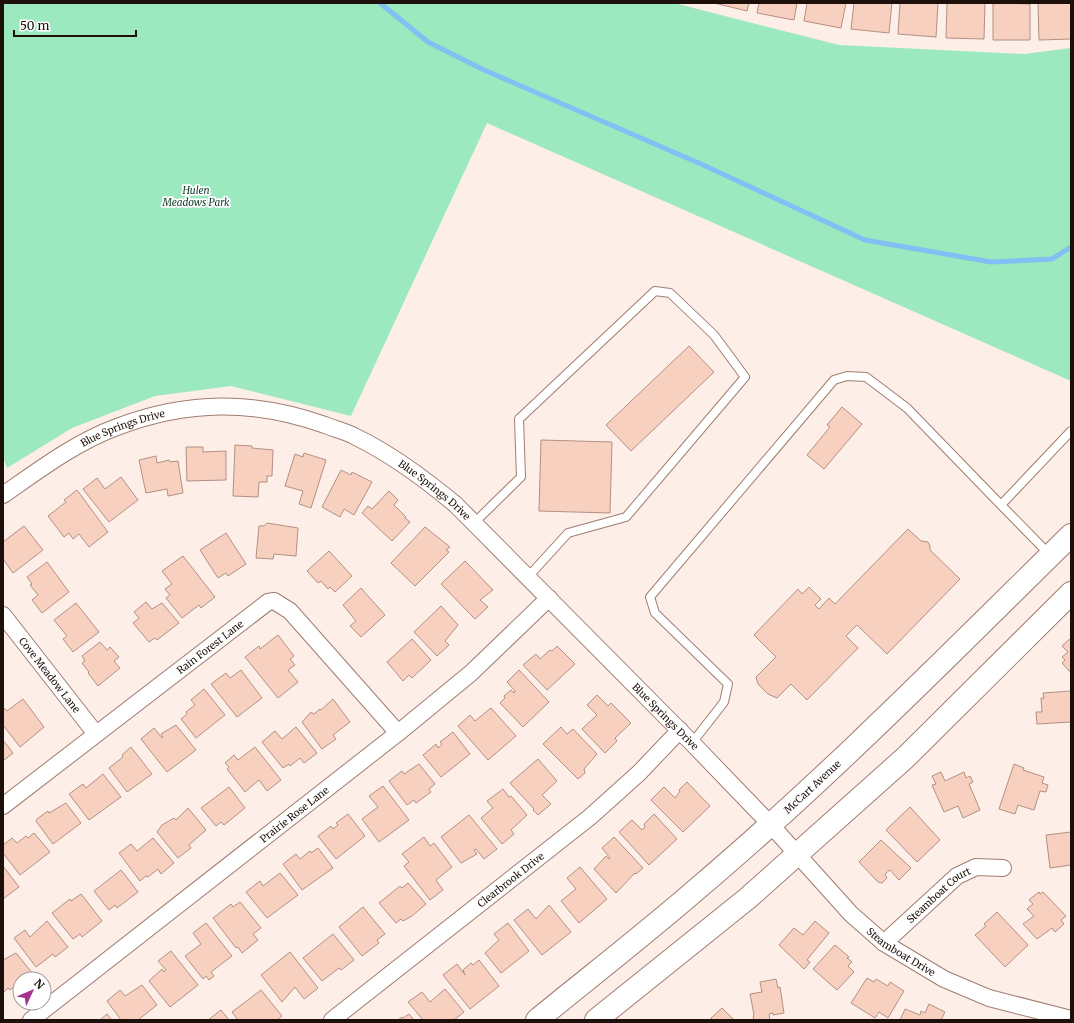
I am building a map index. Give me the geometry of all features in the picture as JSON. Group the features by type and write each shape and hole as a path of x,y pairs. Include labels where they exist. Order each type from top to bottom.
{"main road":[{"name":"McCart Avenue","path":"538,1020 698,889 770,824 884,718 1071,535"},
{"path":"596,1020 748,898 906,758 1071,593"}],"street":[{"name":"Blue Springs Drive","path":"3,495 65,454 117,427 182,409 246,406 302,417 356,436 418,473 456,505 680,730 770,824"},
{"name":"Prairie Rose Lane","path":"31,1020 398,734 471,673 549,598"},
{"name":"Rain Forest Lane","path":"3,806 241,621 268,602 274,601 290,611 398,734"},
{"name":"Cove Meadow Lane","path":"3,615 96,734"},
{"name":"Clearbrook Drive","path":"332,1020 590,817 639,773 680,730"},
{"name":"Steamboat Drive","path":"770,824 851,914 884,943 944,979 989,998 1037,1015 1071,1019"},
{"name":"Steamboat Court","path":"884,943 957,876 976,867 1002,868"}],"lane":[{"path":"474,523 520,477 519,419 655,291 670,294 714,335 745,377 626,517 568,532 528,577"},
{"path":"692,743 724,702 728,684 655,613 650,597 834,380 847,376 866,377 907,408 1050,555"},
{"path":"1001,505 1071,430"}],"green space":[{"name":"Hulen Meadows Park","path":"3,3 674,3 839,45 1024,54 1071,48 1071,381 487,123 351,416 231,386 155,396 72,428 7,468 3,457"}],"building":[{"path":"714,3 749,3 747,11"},
{"path":"759,3 797,3 794,20 757,13"},
{"path":"807,3 846,3 841,28 804,21"},
{"path":"854,3 892,3 889,33 851,29"},
{"path":"900,3 938,3 936,37 898,34"},
{"path":"947,3 985,3 984,39 946,38"},
{"path":"1038,3 1071,3 1071,39 1039,40"},
{"path":"993,4 1030,4 1030,40 993,40"},
{"path":"689,346 714,372 631,451 606,425"},
{"path":"842,407 862,424 824,469 807,455 830,427 827,425"},
{"path":"541,440 612,442 610,513 539,511"},
{"path":"235,445 252,446 252,448 273,450 272,476 267,476 267,482 259,482 258,497 233,496"},
{"path":"186,447 203,447 203,452 226,451 226,480 187,481"},
{"path":"304,453 326,460 311,508 299,504 303,491 285,486 295,454 303,457"},
{"path":"156,456 157,463 169,460 170,462 178,461 183,493 168,496 167,489 146,493 139,460"},
{"path":"341,470 351,475 352,472 372,482 354,515 344,509 340,517 322,507"},
{"path":"121,477 138,500 109,522 83,489 97,478 105,489"},
{"path":"77,490 108,532 89,547 79,534 73,539 69,533 64,537 48,516 66,502 64,500"},
{"path":"389,491 398,500 394,505 410,522 392,541 362,513 368,506 372,509"},
{"path":"267,523 298,528 296,556 274,554 273,559 256,558 259,526 264,526"},
{"path":"24,526 43,550 13,573 3,559 3,542"},
{"path":"425,527 450,547 446,550 449,552 415,586 391,563"},
{"path":"908,529 921,541 928,542 930,550 960,579 887,654 857,625 846,636 858,648 807,700 791,684 777,698 768,694 758,684 756,677 776,657 754,635 798,589 802,594 809,587 821,599 815,605 819,609 829,598 835,604"},
{"path":"226,533 246,564 228,576 226,573 218,578 200,550"},
{"path":"329,551 352,576 335,592 330,587 328,589 321,581 318,583 307,571"},
{"path":"183,556 215,597 201,608 199,605 182,618 166,598 170,595 165,589 172,584 162,571"},
{"path":"465,561 493,590 480,600 488,607 475,619 441,584"},
{"path":"47,562 69,592 42,613 32,600 38,595 30,585 32,584 27,577"},
{"path":"361,588 385,615 361,637 350,626 356,621 343,605"},
{"path":"146,602 152,609 162,603 179,623 157,640 155,638 149,642 133,623 139,618 134,612"},
{"path":"76,603 99,632 73,652 63,639 67,636 54,620"},
{"path":"441,606 458,625 445,641 449,645 437,656 414,632"},
{"path":"278,635 294,656 290,659 295,665 288,670 298,682 278,698 245,657 259,646 260,649"},
{"path":"1071,638 1071,673 1062,663 1065,660 1062,657 1068,652 1062,646"},
{"path":"412,639 431,660 412,678 409,675 403,681 387,662"},
{"path":"100,642 107,650 110,647 119,657 114,661 120,668 98,686 82,663 85,661 82,656"},
{"path":"557,646 575,664 547,690 523,665 536,654 540,659"},
{"path":"241,670 262,698 237,717 211,684 226,673 230,678"},
{"path":"519,670 549,702 523,727 500,703 505,698 504,696 511,690 514,693 515,691 507,682"},
{"path":"204,689 225,715 196,738 181,719 187,714 186,712 195,705 191,700"},
{"path":"1071,691 1071,722 1037,724 1036,712 1042,712 1041,698 1044,698 1043,693"},
{"path":"597,695 608,706 611,703 631,723 615,738 617,741 605,753 582,729 597,715 587,705"},
{"path":"23,699 44,727 20,747 3,725 3,707 7,711"},
{"path":"333,699 350,722 333,735 336,739 322,749 302,722 311,712 314,714 320,709 321,710"},
{"path":"491,708 516,736 488,760 458,726 470,715 475,721"},
{"path":"176,725 196,750 167,772 141,739 154,728 162,738 163,737 161,734"},
{"path":"296,727 317,753 304,763 300,758 290,766 289,764 283,768 262,742 275,731 282,739"},
{"path":"561,727 567,734 573,729 597,754 584,769 585,773 578,779 543,744"},
{"path":"453,732 470,754 441,777 423,755 436,744 438,748 442,744 440,742"},
{"path":"3,740 13,753 3,761"},
{"path":"131,747 152,774 127,792 109,768 123,757 122,755"},
{"path":"255,747 281,780 267,791 259,780 245,792 227,769 229,767 225,763 234,755 238,760"},
{"path":"538,759 557,781 542,795 551,804 538,815 510,783"},
{"path":"419,764 435,784 429,789 431,792 416,803 414,800 407,805 389,781 402,771 404,774"},
{"path":"1014,764 1024,768 1023,770 1044,777 1042,783 1048,785 1046,792 1040,791 1034,810 1018,805 1015,814 999,809"},
{"path":"941,772 945,781 964,772 966,778 970,776 973,782 969,784 980,810 963,818 958,806 944,812 932,785 936,784 932,776"},
{"path":"103,774 121,797 89,820 69,794 83,784 86,788"},
{"path":"687,782 710,806 683,832 651,800 664,787 675,798 680,791 679,790"},
{"path":"383,786 409,820 379,842 362,819 378,807 369,796"},
{"path":"229,787 245,808 224,825 221,822 216,826 201,808"},
{"path":"503,789 527,815 511,830 514,834 502,844 481,818 493,808 487,801"},
{"path":"66,803 81,823 53,844 36,821 48,811 49,813"},
{"path":"910,807 940,840 917,862 886,830"},
{"path":"188,808 206,830 189,845 191,848 178,858 157,832 162,825 174,818 176,820"},
{"path":"348,814 365,836 336,859 318,836 331,826 333,829 338,825 336,823"},
{"path":"654,814 677,839 649,865 619,832 632,820 642,830 645,827 645,823"},
{"path":"469,815 497,849 484,859 476,849 474,850 477,854 461,863 441,837"},
{"path":"1071,832 1071,865 1050,868 1046,835"},
{"path":"34,833 50,852 20,875 3,853 3,845 12,838 17,843 26,836 28,838"},
{"path":"424,837 430,846 434,843 452,867 436,880 443,890 430,900 404,866 409,862 402,854"},
{"path":"614,837 643,868 636,874 635,873 616,893 594,869 606,856 609,859 610,858 602,848"},
{"path":"153,838 174,863 161,874 158,869 140,881 119,853 131,844 137,851"},
{"path":"881,840 911,868 899,880 890,870 885,874 887,878 882,883 878,882 859,862"},
{"path":"318,848 333,868 302,890 283,864 296,854 300,859 310,851 311,853"},
{"path":"3,866 19,887 3,899"},
{"path":"580,867 607,899 579,923 561,901 576,889 567,878"},
{"path":"121,870 138,892 117,908 115,905 109,910 94,891"},
{"path":"280,873 298,895 267,918 246,892 260,881 263,886"},
{"path":"408,883 426,904 412,916 403,921 401,919 396,923 379,903 400,886 402,888"},
{"path":"1039,892 1040,894 1043,892 1066,916 1061,920 1064,924 1055,932 1052,928 1037,939 1023,924 1034,916 1027,909 1033,904 1029,900"},
{"path":"81,894 102,921 82,937 80,934 73,939 52,913 70,899 71,901"},
{"path":"240,902 261,928 253,934 258,940 242,953 238,947 236,948 213,918 231,904 233,907"},
{"path":"549,905 571,932 542,955 514,920 528,909 536,919"},
{"path":"363,907 385,934 377,940 379,943 362,956 339,927"},
{"path":"997,912 1028,945 1005,967 975,935 986,926 984,924"},
{"path":"47,921 68,947 55,957 53,954 36,967 14,938 25,930 30,937"},
{"path":"815,921 829,933 807,960 810,962 804,969 779,945 794,928 803,935"},
{"path":"206,923 232,956 211,972 214,976 209,980 206,976 203,979 185,956 201,944 193,933"},
{"path":"508,923 529,951 501,973 485,953 499,940 494,934"},
{"path":"333,934 354,960 341,970 339,968 322,981 303,958"},
{"path":"835,945 849,957 847,958 852,962 848,966 854,972 837,990 813,969"},
{"path":"171,951 198,985 170,1007 149,981 162,969 164,972 166,970 158,961"},
{"path":"290,952 318,988 304,999 295,987 282,1002 261,975"},
{"path":"16,953 31,971 12,971 12,988 10,990 8,988 3,993 3,960"},
{"path":"479,960 499,986 470,1009 443,975 457,964 465,975 463,970 471,963 473,965"},
{"path":"867,978 874,982 876,979 888,986 890,982 904,991 888,1018 879,1012 875,1018 851,1003"},
{"path":"776,979 778,988 780,987 784,1013 773,1015 773,1013 769,1014 770,1020 754,1020 750,994 762,992 760,982"},
{"path":"142,985 157,1005 138,1020 121,1020 107,1001 120,990 125,996"},
{"path":"445,989 464,1012 454,1020 423,1020 408,1002 422,992 430,1002"},
{"path":"261,990 282,1016 277,1020 238,1020 232,1012"},
{"path":"929,1004 945,1012 941,1020 900,1020 905,1009 920,1015 921,1011 925,1013"},
{"path":"722,1008 734,1020 712,1020 711,1018"},
{"path":"221,1010 229,1020 208,1020"},
{"path":"107,1014 112,1020 100,1020"},
{"path":"409,1014 414,1020 398,1020 402,1017 403,1018"}],"waterway":[{"path":"380,3 428,42 484,70 701,164 865,240 991,262 1052,259 1071,247"}]}
